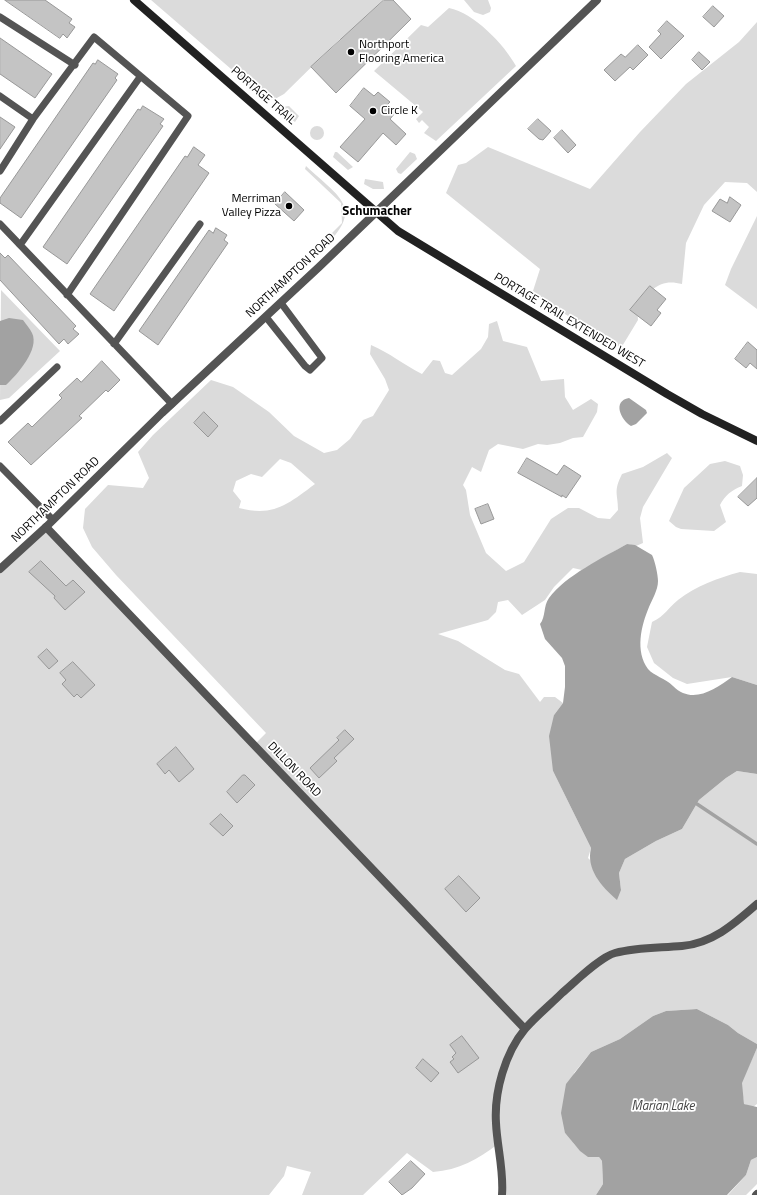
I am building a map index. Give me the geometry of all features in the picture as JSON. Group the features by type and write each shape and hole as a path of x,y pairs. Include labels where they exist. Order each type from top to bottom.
{"main road":[{"name":"PORTAGE TRAIL","path":"134,0 376,212"},
{"name":"PORTAGE TRAIL EXTENDED WEST","path":"376,212 398,231 667,394 702,414 757,441"}],"street":[{"name":"NORTHAMPTON ROAD","path":"0,569 46,527 172,404 281,303 597,0"},
{"name":"DILLON ROAD","path":"46,527 525,1029"},
{"path":"502,1195 502,1170 496,1123 497,1090 504,1068 525,1029 586,972 614,953 652,946 682,946 707,940 729,928 757,904"}],"lane":[{"path":"0,17 75,65"},
{"path":"0,171 33,119 75,65 94,37 188,116 67,295"},
{"path":"20,245 140,77"},
{"path":"0,96 33,119"},
{"path":"0,224 172,404"},
{"path":"114,344 200,224"},
{"path":"266,317 305,366 310,370 314,368 322,358 281,303"},
{"path":"0,421 56,367"},
{"path":"0,466 53,520"}],"shaded area":[{"path":"151,0 383,0 342,40 340,39 284,94 275,99 267,100"},
{"path":"464,0 488,0 491,8 490,12 483,15 474,12"},
{"path":"449,8 459,11 478,23 504,48 516,66 436,141 424,133 429,127 422,120 419,123 416,119 423,112 374,71 421,25 428,27"},
{"path":"757,22 757,192 747,183 725,182 704,205 686,243 682,284 662,284 652,290 637,305 638,320 621,348 532,294 540,269 446,193 458,165 466,163 488,147 590,189 640,132 686,84 739,42"},
{"path":"289,106 299,116 295,122 280,111 281,107"},
{"path":"314,126 320,126 324,130 324,136 320,140 314,140 310,136 310,130"},
{"path":"335,152 337,152 353,167 348,170 333,157"},
{"path":"410,152 415,154 417,159 401,174 398,173 396,169"},
{"path":"306,166 338,196 343,204 345,213 343,223 335,235 322,249 320,245 342,223 341,203 305,169"},
{"path":"365,179 383,182 384,189 373,189 364,184"},
{"path":"757,216 757,309 725,285 731,269"},
{"path":"1,290 60,351 9,398 0,400"},
{"path":"497,321 503,341 527,347 541,381 564,379 565,397 573,410 591,399 598,404 597,412 583,437 573,438 560,443 547,445 538,444 523,449 498,444 489,450 481,472 472,467 463,485 466,490 470,515 486,553 506,571 524,562 551,519 568,508 579,508 598,518 610,519 618,510 617,489 622,474 643,467 667,453 672,458 643,507 640,518 643,543 636,546 627,544 582,570 573,568 554,587 545,600 522,615 508,600 498,602 496,612 488,620 438,634 458,641 505,670 519,674 540,702 544,697 555,697 563,703 554,715 553,771 591,848 588,858 621,890 619,873 625,859 656,841 682,829 699,800 726,778 737,771 757,774 757,1044 738,1033 728,1025 697,1009 666,1011 653,1016 620,1039 591,1052 574,1073 565,1133 579,1150 587,1155 599,1157 602,1161 603,1184 596,1195 502,1195 498,1144 468,1163 451,1169 433,1172 407,1153 363,1195 302,1195 311,1172 287,1166 284,1176 269,1195 0,1195 0,569 46,527 254,745 266,733 116,575 92,547 83,528 85,509 108,485 143,488 149,478 138,452 153,435 211,380 233,387 269,412 294,436 324,453 337,450 350,439 363,420 373,416 389,390 385,379 370,354 371,345 422,374 433,360 440,361 445,373 452,375 481,349 488,337 489,324","holes":["280,459 291,463 315,484 288,503 271,510 262,511 239,508 241,501 233,491 236,481 251,474 262,477"]},
{"path":"725,461 740,466 743,475 742,486 729,493 720,505 726,522 714,531 681,529 676,527 669,521 684,488 710,464"},
{"path":"740,572 757,574 757,685 732,677 687,684 673,678 654,663 647,647 652,622 678,600 692,591 715,580"},
{"path":"757,1048 757,1104 753,1107 744,1104 741,1083"},
{"path":"757,1157 757,1184 746,1195 728,1195 746,1175 751,1160"}],"water":[{"path":"9,318 23,320 32,333 34,339 30,354 16,375 6,385 0,385 0,321"},
{"path":"629,398 646,410 647,413 636,424 631,426 624,420 620,411 621,403"},
{"path":"627,544 635,545 652,555 657,572 657,588 646,614 640,646 644,662 648,669 670,683 680,692 688,694 703,694 718,687 732,677 757,685 757,774 737,771 726,778 699,800 682,829 656,841 625,859 619,873 621,890 617,900 605,889 596,877 591,863 591,848 553,771 549,736 554,715 563,703 565,666 562,658 545,639 540,624 547,601 556,590 585,568"},
{"name":"Marian Lake","path":"697,1009 728,1025 738,1033 757,1044 757,1048 742,1083 744,1104 757,1107 757,1157 751,1160 746,1175 727,1195 596,1195 603,1184 602,1161 599,1157 588,1157 580,1151 565,1133 561,1113 566,1084 591,1052 620,1039 653,1016 666,1011"}],"building":[{"path":"5,0 45,0 72,19 69,23 75,27 67,38 63,34 60,38"},
{"name":"Northport Flooring America","path":"384,0 393,0 411,19 336,93 311,67"},
{"path":"713,6 724,16 714,27 703,17"},
{"path":"667,21 684,36 661,59 649,47 661,34 658,31"},
{"path":"0,38 52,74 35,98 0,74"},
{"path":"638,45 648,55 633,70 630,67 615,81 604,70 621,54 625,57"},
{"path":"699,52 710,62 702,70 692,60"},
{"path":"98,60 118,74 115,78 117,80 21,218 0,203 0,198 93,63 95,64"},
{"path":"364,88 374,96 378,92 390,102 386,106 395,113 390,119 406,134 396,145 383,133 358,162 340,147 365,119 350,106"},
{"path":"143,106 164,119 160,124 163,126 67,264 43,247 138,109 140,110"},
{"path":"0,117 15,127 0,149"},
{"path":"538,119 551,131 543,140 539,139 528,129"},
{"path":"562,130 576,145 568,153 554,138"},
{"path":"194,147 205,155 198,165 209,173 114,311 90,294 185,156 187,157"},
{"name":"Merriman Valley Pizza","path":"285,192 304,210 294,221 275,204"},
{"path":"730,197 741,205 730,222 712,211 720,199 727,203"},
{"path":"216,228 227,235 224,240 228,243 158,345 139,331 209,230 213,233"},
{"path":"0,253 5,258 8,255 76,326 73,329 79,334 68,344 64,339 59,344 0,280"},
{"path":"650,286 666,299 657,310 661,313 651,326 630,310"},
{"path":"748,342 757,350 757,369 750,363 746,368 735,359"},
{"path":"102,361 120,380 108,392 106,390 79,416 82,418 31,465 8,442 28,423 32,427 62,398 59,395 77,378 81,382"},
{"path":"204,412 218,426 208,437 194,423"},
{"path":"527,458 557,475 564,465 581,476 566,498 562,495 562,497 518,473"},
{"path":"757,478 757,498 748,506 738,497"},
{"path":"488,504 494,519 481,524 475,509"},
{"path":"41,561 66,586 73,580 85,592 65,610 54,598 55,596 29,572"},
{"path":"47,649 58,661 49,669 38,657"},
{"path":"73,662 95,685 81,698 77,694 74,697 62,684 66,680 60,673"},
{"path":"345,730 354,739 334,758 337,761 319,778 310,768 339,740 337,738"},
{"path":"176,747 194,769 179,782 169,770 165,774 157,764"},
{"path":"243,775 245,775 255,785 237,803 227,792"},
{"path":"221,814 233,826 223,836 210,824"},
{"path":"459,876 480,898 466,912 445,889"},
{"path":"462,1036 479,1058 458,1073 450,1062 454,1059 452,1057 456,1053 450,1045"},
{"path":"423,1059 439,1073 431,1082 416,1068"},
{"path":"411,1161 425,1174 412,1188 402,1195 389,1182"}],"waterway":[{"path":"697,804 757,844"}],"place":[{"name":"Northport Flooring America","path":"351,52"},
{"name":"Circle K","path":"373,111"},
{"name":"Merriman Valley Pizza","path":"289,206"}],"district":[{"name":"Schumacher","path":"377,212"}]}
